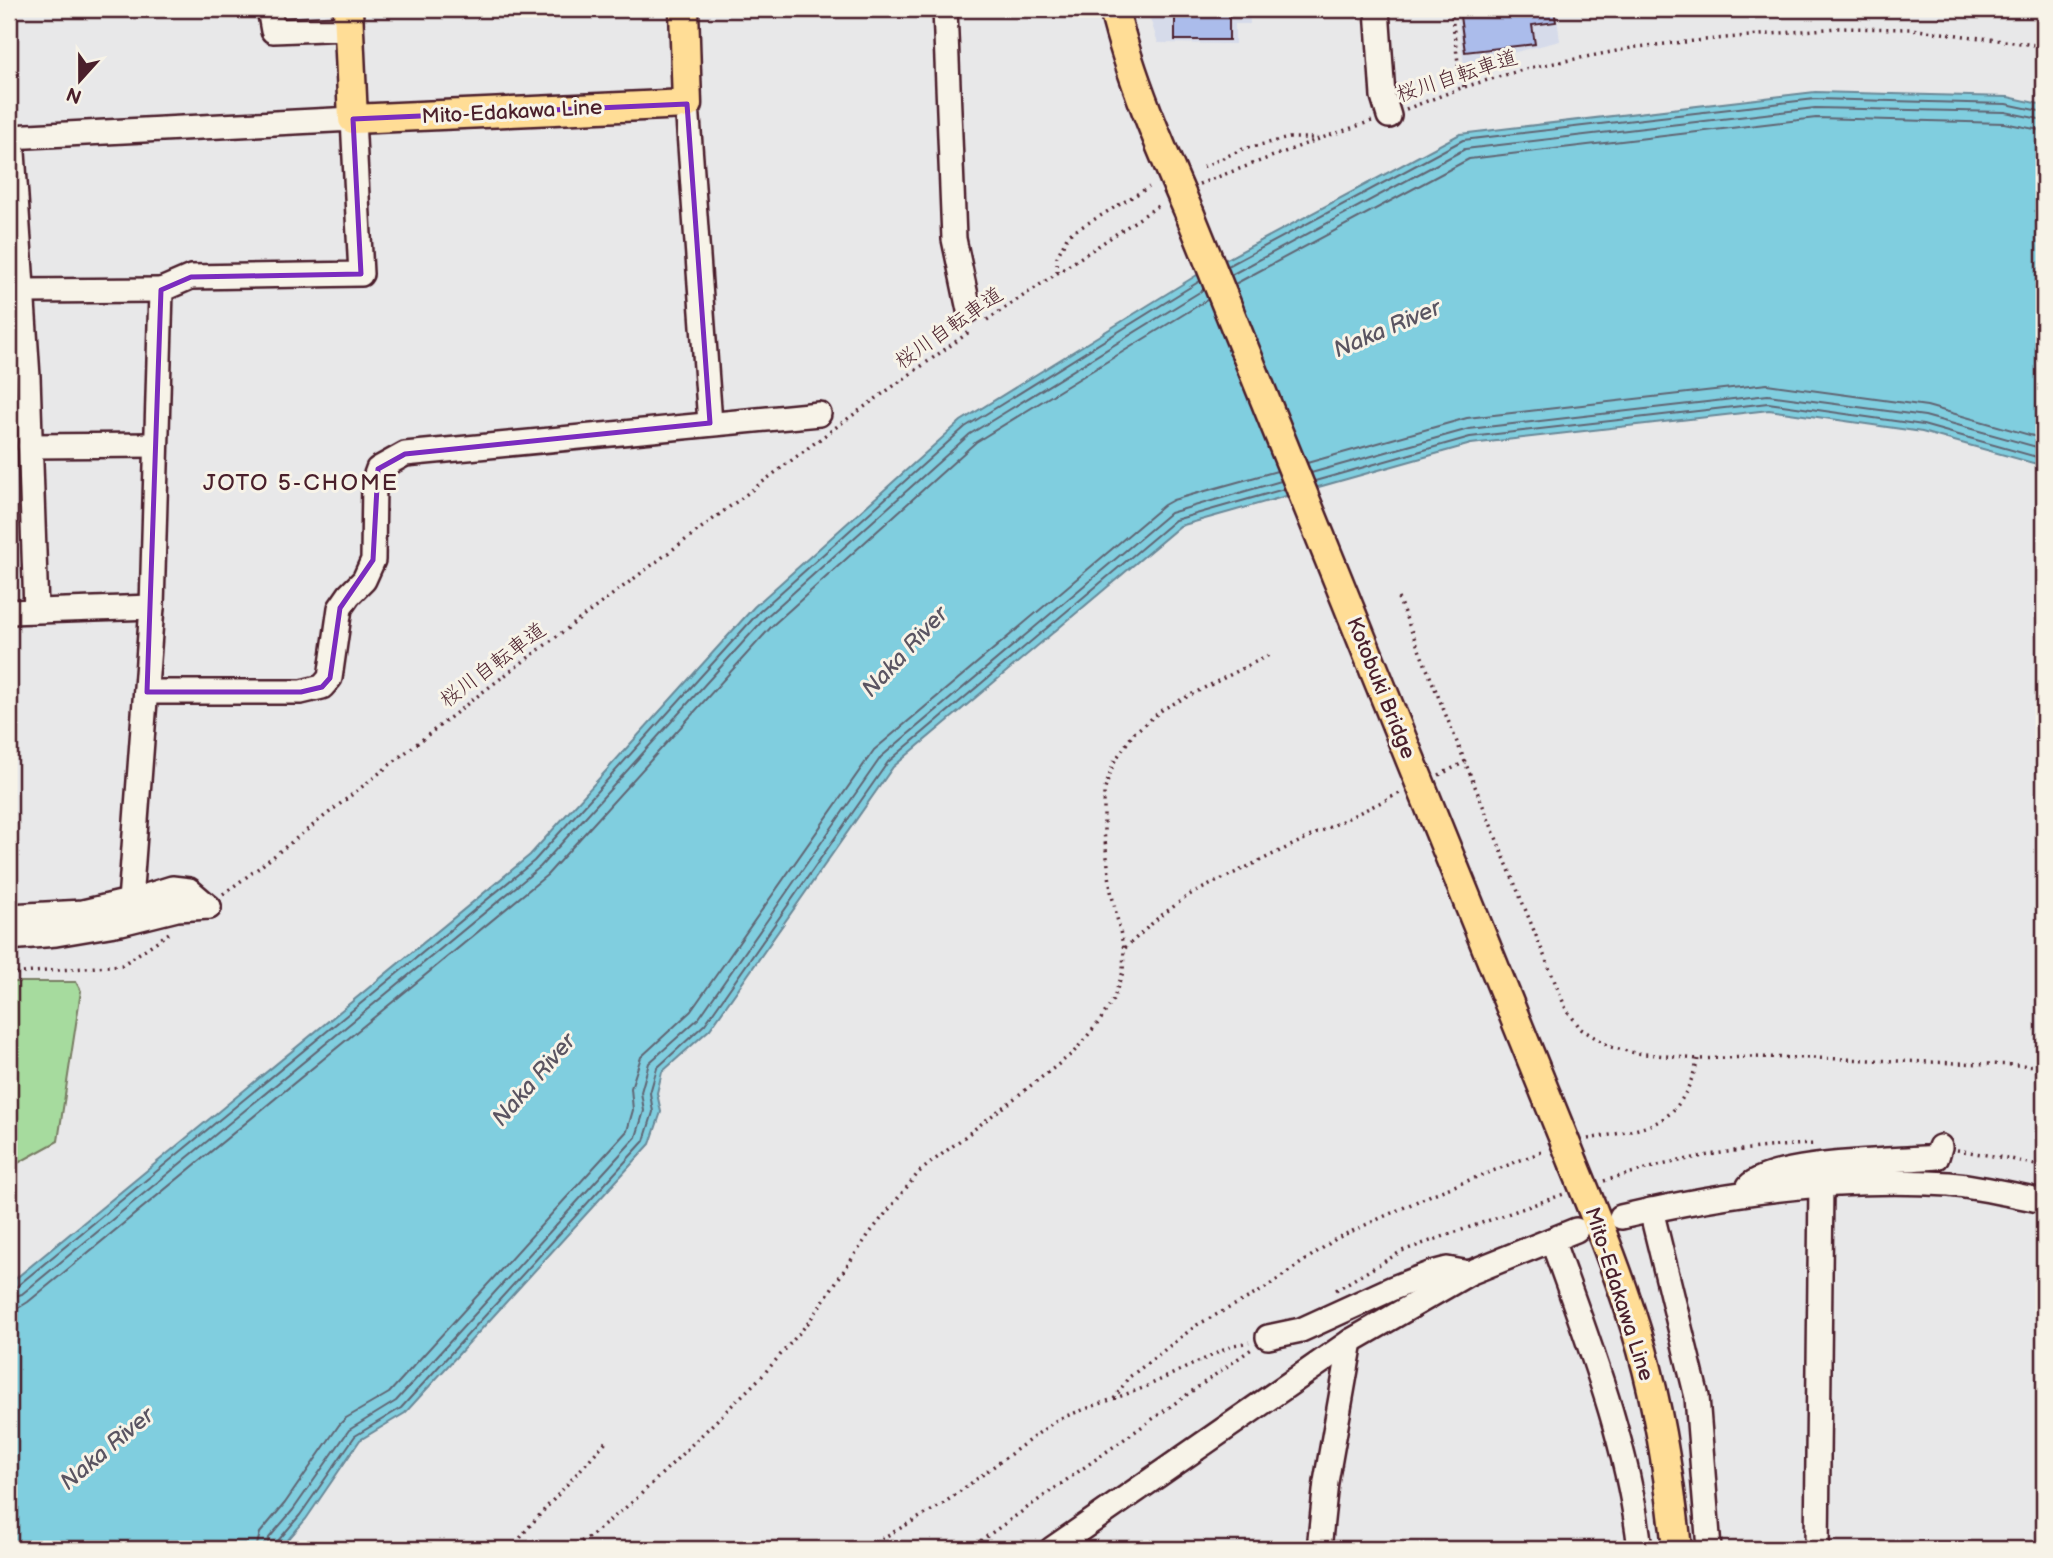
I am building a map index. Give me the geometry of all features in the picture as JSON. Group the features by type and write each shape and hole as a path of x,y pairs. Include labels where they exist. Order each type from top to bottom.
{"main road":[{"path":"684,9 687,104"},
{"path":"1114,9 1125,47 1185,203"},
{"path":"349,18 353,119"},
{"name":"Mito-Edakawa Line","path":"353,119 687,104"},
{"name":"Kotobuki Bridge","path":"1185,203 1569,1151"},
{"name":"Mito-Edakawa Line","path":"1569,1151 1613,1263 1642,1350 1664,1448 1677,1549"}],"street":[{"path":"270,9 272,31 349,18"},
{"path":"945,9 954,239 969,310"},
{"path":"1377,9 1383,96 1389,116"},
{"path":"687,104 710,423"},
{"path":"23,291 160,290 191,277 360,274 353,119 10,137 23,291 18,377 30,446 36,610"},
{"path":"130,901 152,607 160,290"},
{"path":"146,692 301,692 321,687 330,678 340,608 364,580 373,560 374,480 378,469 405,454 818,414"},
{"path":"30,446 156,445"},
{"path":"9,612 152,607"},
{"path":"9,916 83,912 172,888 189,890 209,907"},
{"path":"9,938 56,934 121,923 177,909 209,907"},
{"path":"1739,1195 1752,1182 1776,1174 1803,1168 1937,1157 1940,1147"},
{"path":"1817,1549 1821,1184"},
{"path":"1621,1217 1739,1195 1821,1184 1951,1184 2044,1201"},
{"path":"1650,1210 1697,1396 1709,1549"},
{"path":"1052,1549 1351,1341 1469,1273 1576,1230"},
{"path":"1552,1240 1606,1392 1636,1514 1640,1549"},
{"path":"1268,1338 1301,1330 1433,1273 1447,1269 1469,1273"},
{"path":"1319,1549 1326,1482 1351,1341"}],"path":[{"path":"1451,9 1459,71 1464,87"},
{"name":"桜川自転車道","path":"209,907 480,694 832,430 978,326 1167,200 1185,203 1196,185 1464,87 1530,68 1637,47 1837,29 1910,29 2044,47"},
{"path":"1203,167 1243,149 1289,138 1319,138"},
{"path":"1057,272 1057,257 1068,235 1150,187"},
{"path":"1398,598 1566,1009 1581,1028 1611,1047 1635,1053 1698,1059 1814,1058 2044,1066"},
{"path":"569,1549 591,1536 636,1499 762,1376 808,1323 869,1234 919,1172 1073,1053 1099,1022 1113,1000 1123,972 1124,949 1111,891 1104,832 1104,792 1114,762 1134,733 1163,709 1269,655"},
{"path":"1428,779 1465,762"},
{"path":"1124,949 1158,918 1189,895 1404,791"},
{"path":"9,974 122,965 176,928"},
{"path":"1114,1399 1128,1378 1197,1325 1261,1292 1337,1238 1431,1195 1666,1119 1692,1081 1698,1059"},
{"path":"863,1549 940,1506 1058,1419 1143,1388 1234,1345 1268,1338"},
{"path":"512,1549 608,1438"}],"highlighted area":[{"path":"687,104 710,423 405,454 378,469 373,560 340,608 330,678 322,687 301,692 147,692 161,290 191,277 361,274 353,119"}],"shaded area":[{"path":"1147,9 1249,9 1250,24 1235,24 1235,44 1158,43"},
{"path":"1456,9 1556,9 1560,41 1464,65"}],"green space":[{"path":"9,982 76,982 81,991 58,1141 9,1168"}],"water":[{"name":"Naka River","path":"1815,92 2008,97 2044,105 2044,466 1922,432 1769,410 1471,444 1180,526 893,767 710,1029 662,1072 657,1093 661,1112 650,1144 405,1413 360,1440 306,1519 280,1549 9,1549 9,1284 530,855 754,607 961,421 1197,275 1460,134"}],"building":[{"path":"1175,9 1229,9 1229,40 1175,40"},
{"path":"1459,9 1554,9 1556,22 1532,25 1535,44 1465,52"}],"district":[{"name":"JOTO 5-CHOME","path":"301,483"}]}
